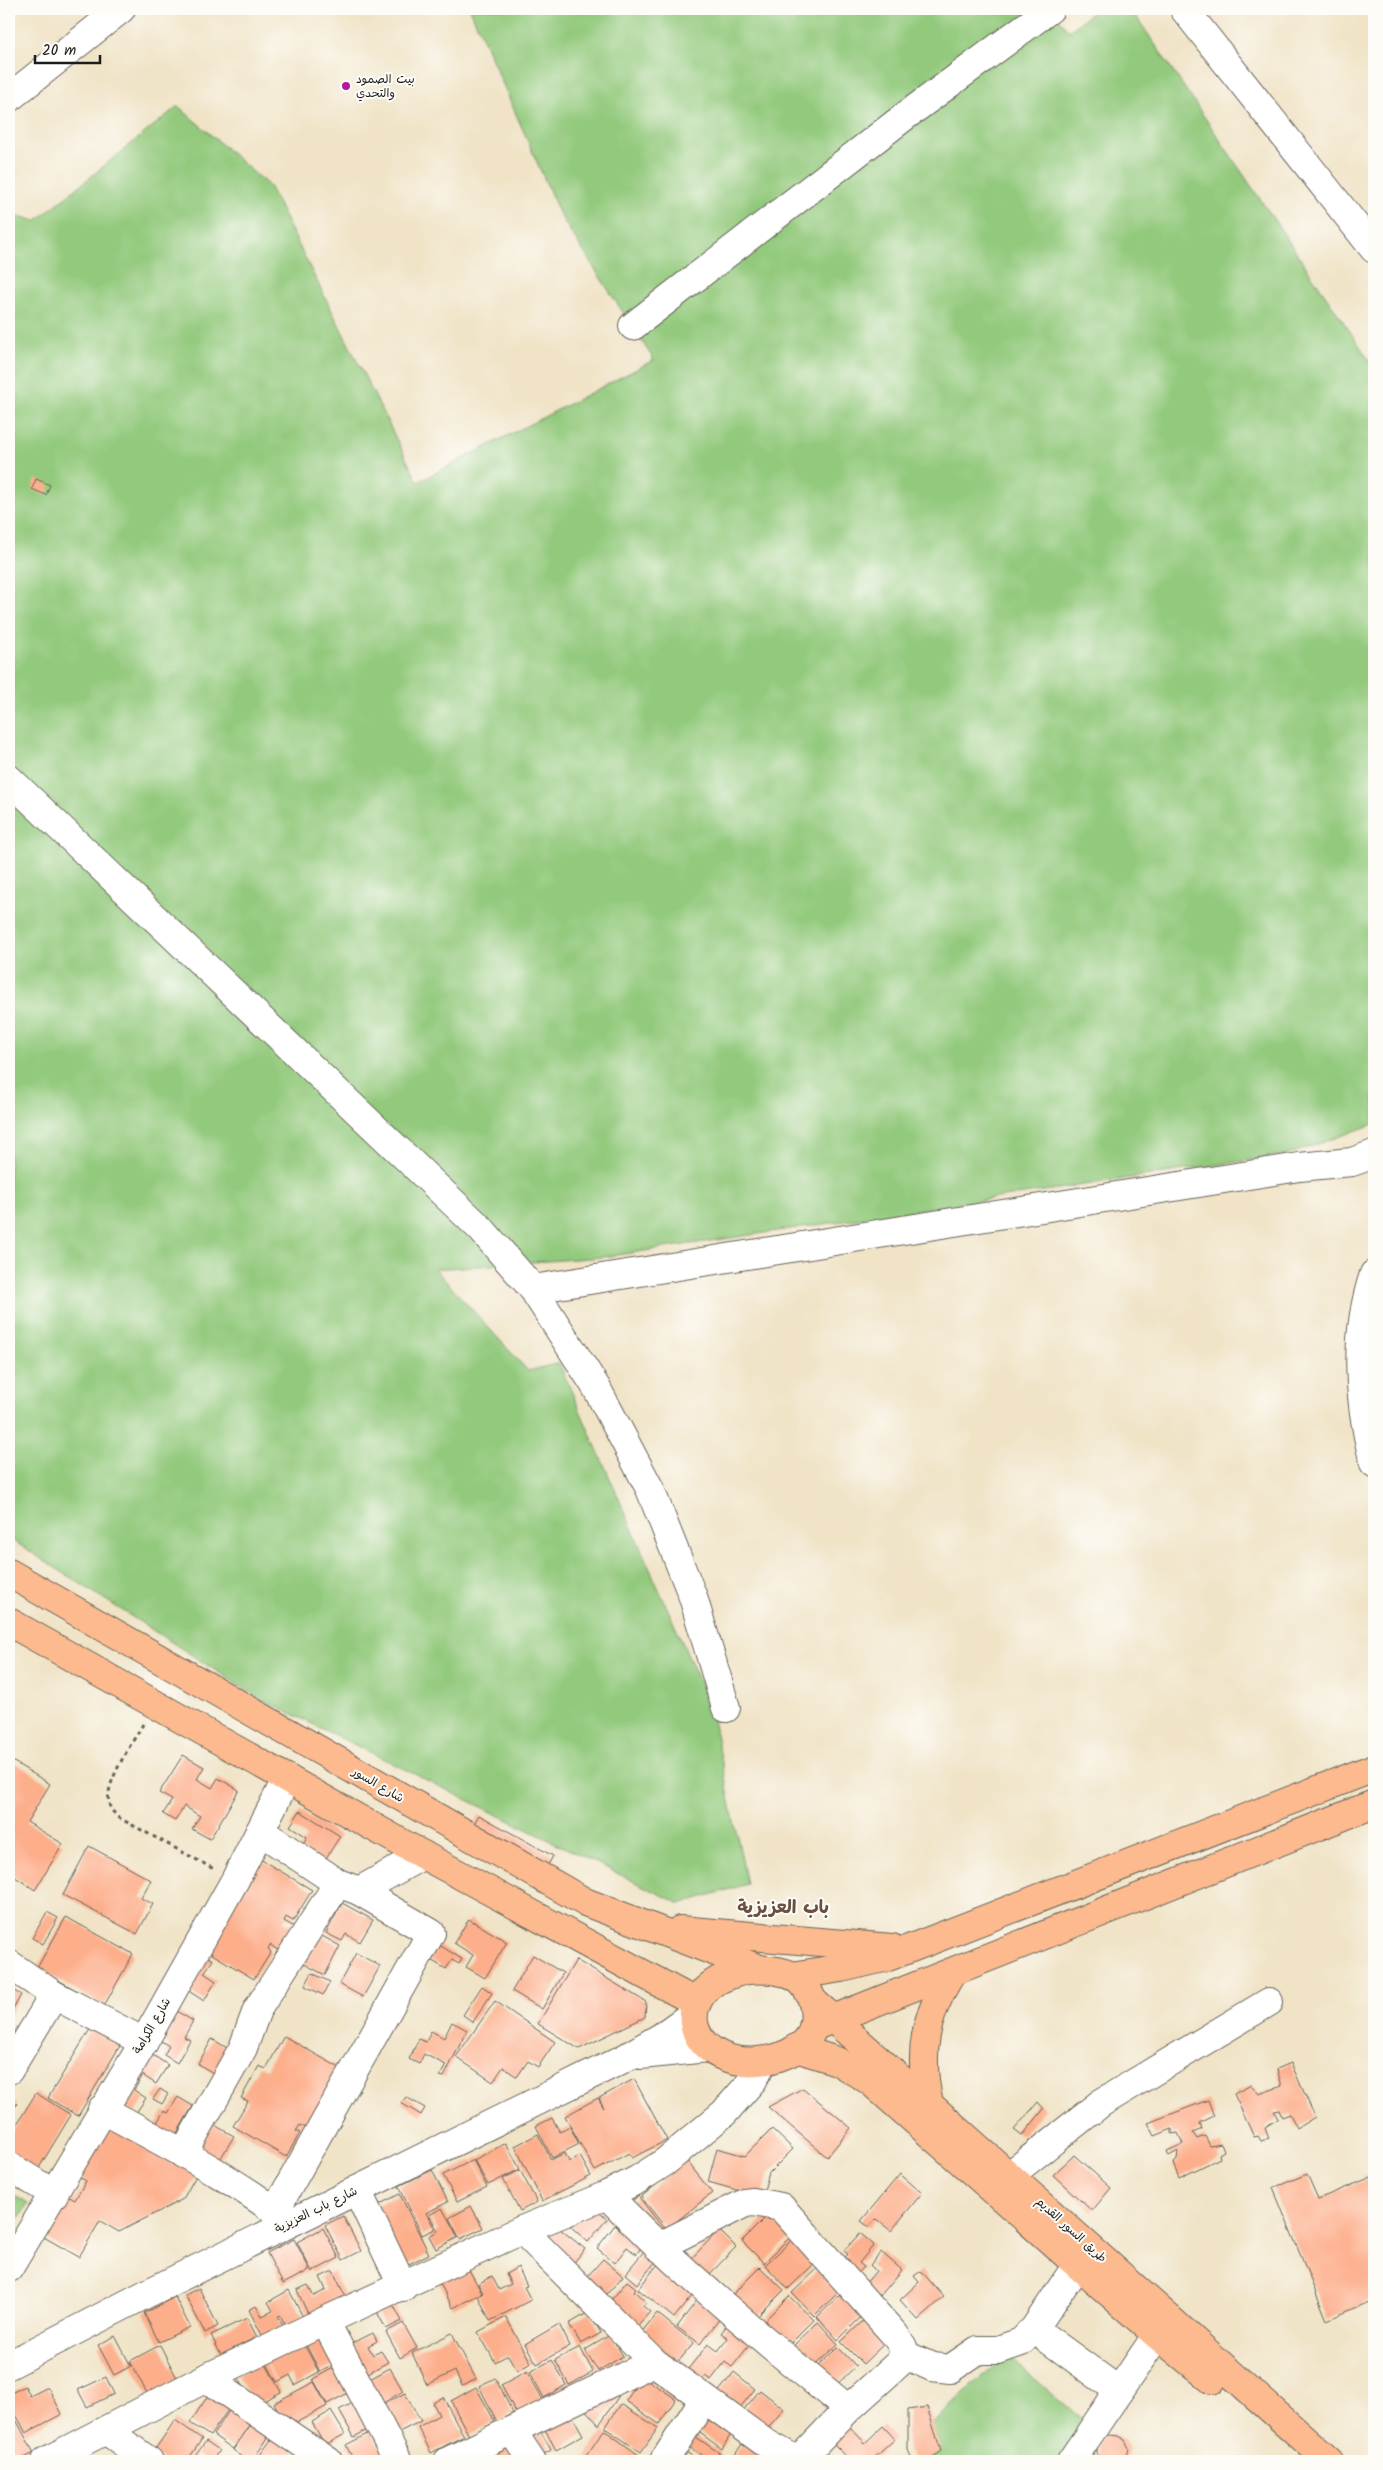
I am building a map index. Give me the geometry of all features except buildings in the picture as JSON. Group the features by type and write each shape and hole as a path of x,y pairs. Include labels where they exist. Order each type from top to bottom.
{"main road":[{"name":"شارع السور","path":"9,1573 585,1902 760,1969"},
{"path":"9,1622 696,2008"},
{"path":"792,1976 865,1963 908,1949 1374,1768"},
{"path":"820,2016 801,1982 792,1976 760,1969 723,1976 712,1982 702,1992 696,2008 699,2036 707,2048 730,2060 763,2061 783,2056 805,2042 820,2016 952,1973 1374,1804"},
{"path":"654,1928 908,1949"},
{"path":"930,2104 923,2066 925,2036 940,1993 952,1973"},
{"name":"طريق السور القديم","path":"820,2016 930,2104 1329,2461"},
{"name":"طريق السور القديم","path":"796,2048 837,2060 870,2081 1157,2335 1310,2461"}],"street":[{"path":"9,98 92,18 121,9"},
{"path":"633,326 904,116 1050,9"},
{"path":"1184,9 1374,249"},
{"path":"9,778 481,1229 533,1289 596,1387 650,1490 693,1596 726,1708"},
{"path":"533,1289 1299,1167 1352,1162 1374,1154"},
{"path":"1373,1280 1365,1308 1359,1360 1363,1411 1374,1463"},
{"name":"شارع الكرامة","path":"9,2268 102,2109 144,2042 235,1880 287,1778"},
{"path":"102,2109 183,2154 283,2217 431,1933 349,1887 260,1831"},
{"path":"183,2154 243,2048 257,2010 349,1887 423,1855"},
{"path":"9,1964 54,1995 144,2042"},
{"path":"9,2070 54,1995"},
{"path":"1010,2176 1101,2103 1268,2002"},
{"name":"شارع باب العزيزية","path":"9,2365 283,2217 357,2190 625,2058 661,2037 696,2008"},
{"name":"شارع باب العزيزية","path":"625,2058 666,2050 707,2048"},
{"path":"46,2461 206,2378 325,2321 403,2287 522,2230 607,2195 665,2162 703,2132 737,2099 753,2080 763,2061"},
{"path":"9,2166 54,2194"},
{"path":"357,2190 403,2287"},
{"path":"607,2195 658,2247 756,2334 848,2409"},
{"path":"522,2230 654,2362 764,2442 798,2461 848,2409 899,2363 904,2354 903,2347 895,2334 781,2207 753,2202 745,2203 658,2247"},
{"path":"904,2354 932,2367 950,2368 978,2350 998,2350 1021,2342 1034,2329 1077,2264"},
{"path":"325,2321 398,2461"},
{"path":"1034,2329 1119,2392"},
{"path":"1071,2461 1157,2335"},
{"path":"448,2461 654,2362"},
{"path":"206,2378 328,2461"},
{"path":"664,2461 704,2399"},
{"path":"107,2431 149,2461"},
{"path":"512,2431 532,2461"}],"path":[{"path":"154,1703 112,1781 108,1793 109,1804 113,1812 120,1818 235,1880"}],"green space":[{"path":"470,9 1051,9 1069,31 1097,9 1131,9 1374,367 1374,1124 1290,1154 604,1257 435,1269 528,1371 559,1363 710,1705 747,1884 680,1904 257,1697 9,1538 9,213 36,221 178,106 269,186 418,482 654,360 561,217"},
{"path":"9,2192 28,2204 9,2234"},
{"path":"1008,2356 1089,2425 1058,2461 927,2461 908,2450 952,2402"}],"place":[{"name":"بيت الصمود والتحدي","path":"346,86"}],"district":[{"name":"باب العزيزية","path":"783,1908"}]}
